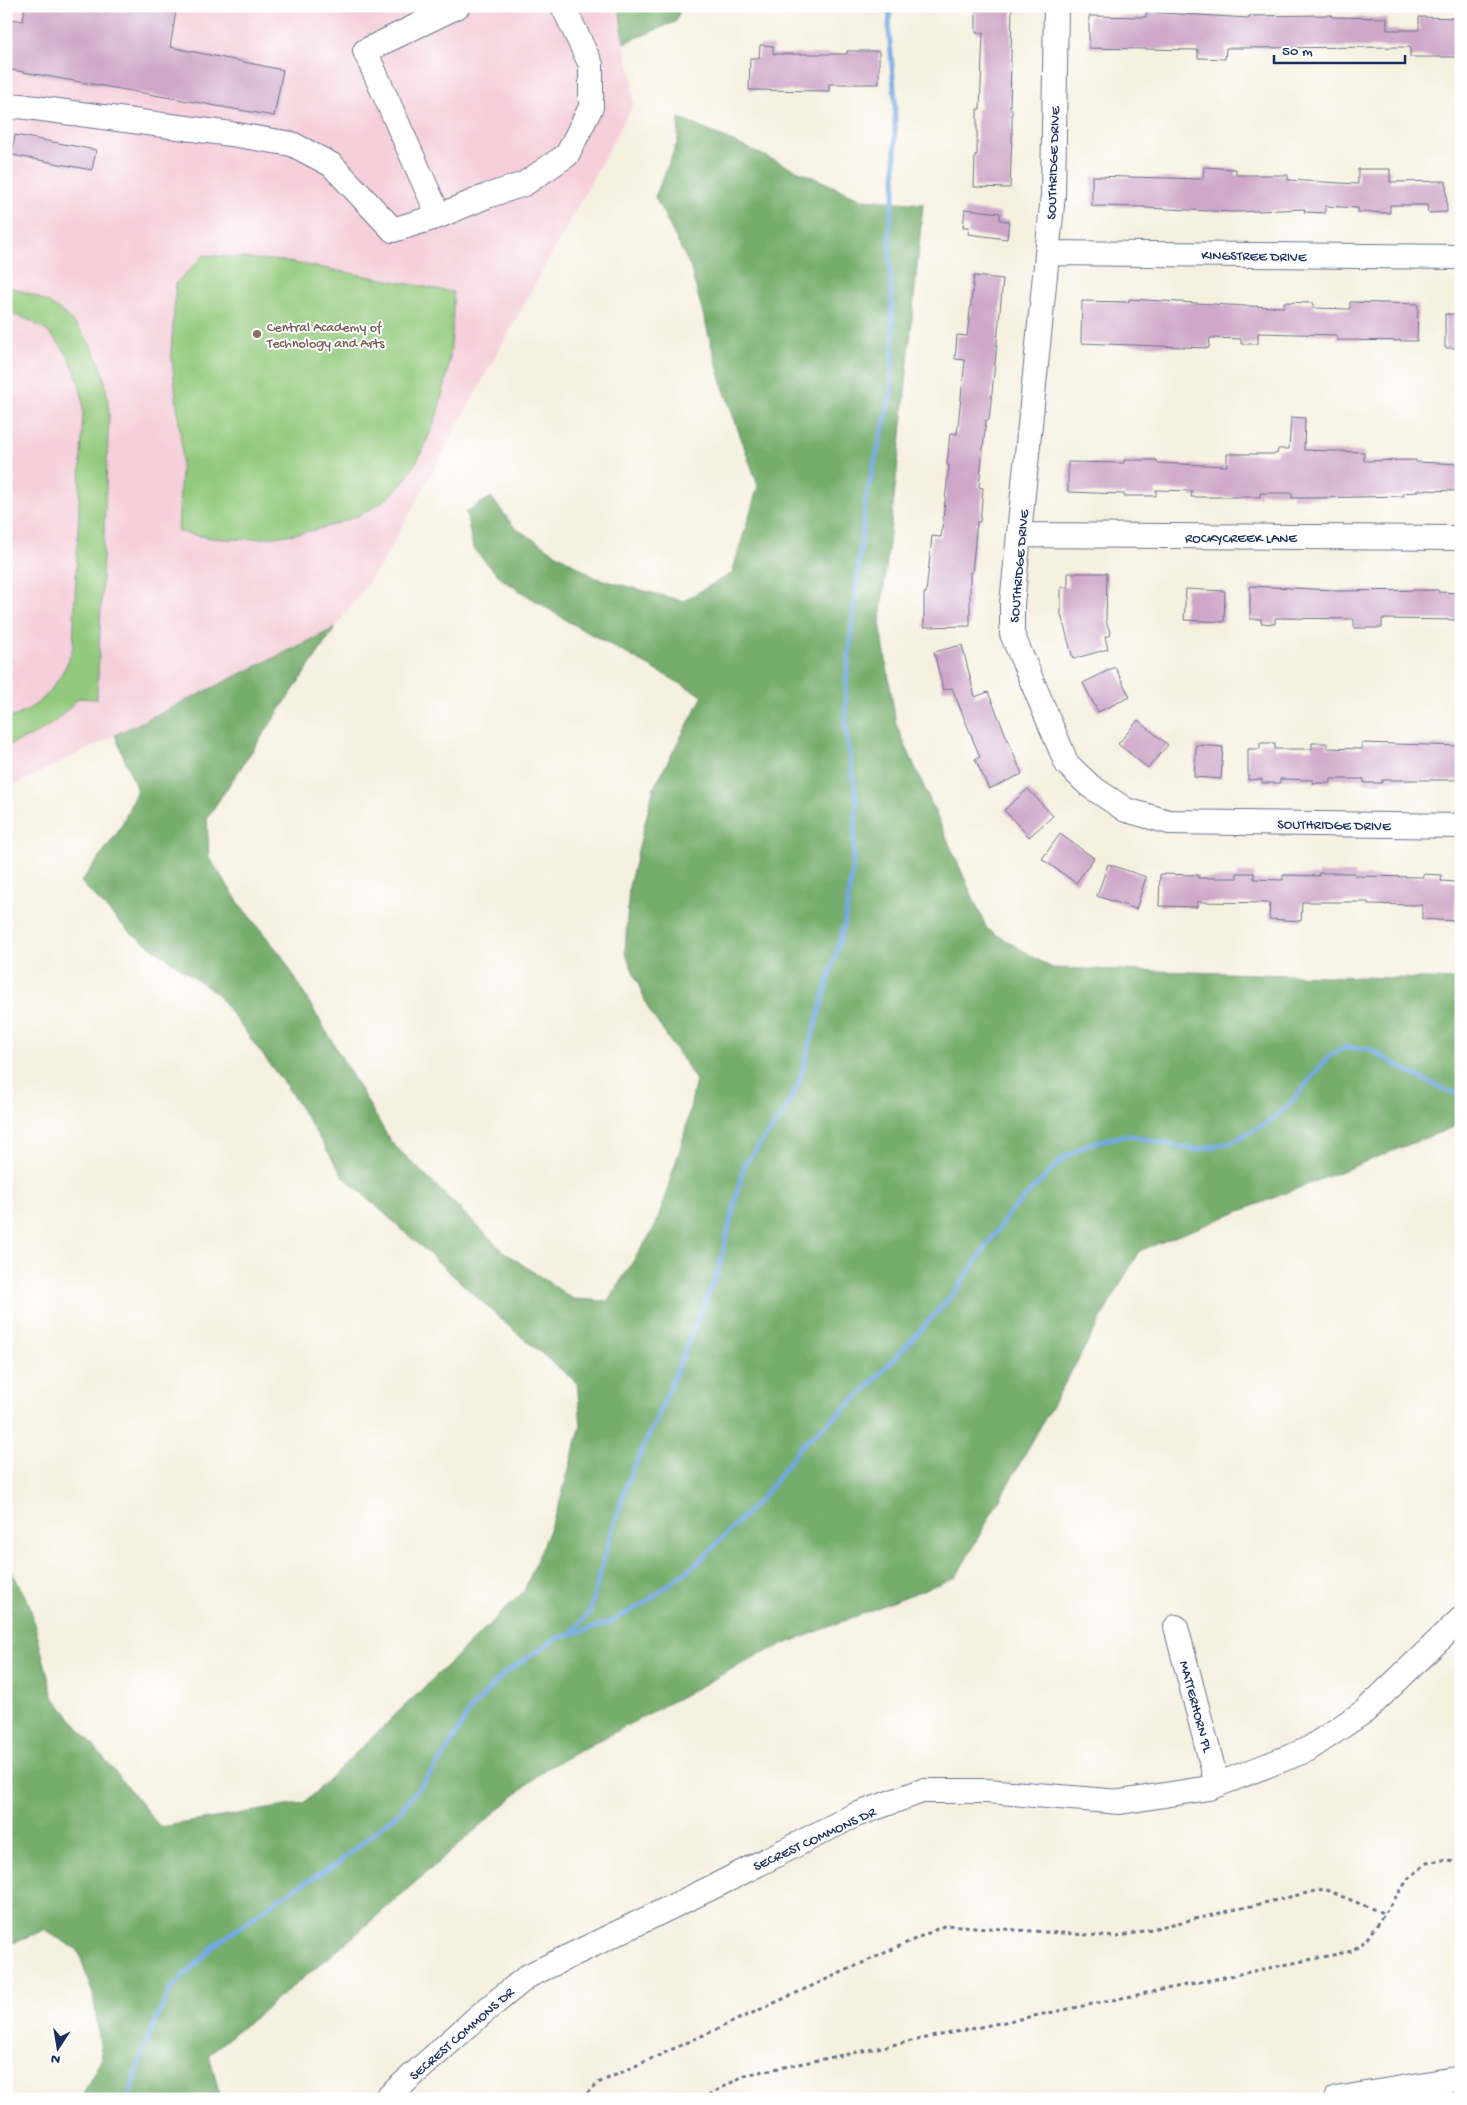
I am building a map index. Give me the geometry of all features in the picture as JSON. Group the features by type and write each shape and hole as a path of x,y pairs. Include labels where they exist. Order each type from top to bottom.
{"street":[{"path":"439,216 365,51 459,6"},
{"path":"6,108 20,106 292,144 332,165 393,230 439,216 487,196 524,184 567,156 591,107 590,65 563,6"},
{"name":"SOUTHRIDGE DRIVE","path":"1056,6 1053,195 1012,604 1012,634 1067,764 1090,786 1126,810 1169,822 1461,826"},
{"name":"KINGSTREE DRIVE","path":"1048,253 1461,257"},
{"name":"ROCKYCREEK LANE","path":"1020,535 1461,538"},
{"name":"SECREST COMMONS DR","path":"386,2099 480,2015 528,1976 719,1884 853,1816 922,1791 987,1791 1120,1802 1209,1788 1306,1750 1365,1711 1461,1619"},
{"name":"MATTERHORN PL","path":"1176,1627 1218,1784"},
{"path":"1336,2099 1461,2078"}],"path":[{"path":"702,2099 745,2076 1352,1950 1366,1940 1409,1878 1427,1863 1443,1860 1461,1863"},
{"path":"582,2099 598,2083 946,1925 1117,1937 1324,1889 1385,1914"}],"shaded area":[{"name":"Central Academy of Technology and Arts","path":"6,6 619,6 624,44 633,81 633,105 383,562 335,628 6,789"}],"green space":[{"path":"619,6 682,6 675,22 624,43"},
{"path":"679,118 862,199 923,204 901,436 880,622 896,724 987,929 1052,968 1461,980 1461,1124 1139,1251 956,1577 762,1653 544,1770 332,1955 209,2054 221,2099 80,2099 102,2058 93,1994 78,1950 44,1930 6,1946 6,1561 29,1603 53,1696 160,1827 304,1803 524,1591 559,1505 581,1425 577,1383 511,1328 343,1176 289,1090 217,994 126,929 81,882 120,829 137,790 115,735 335,628 207,818 209,857 241,906 282,956 391,1142 504,1252 573,1299 608,1301 656,1225 684,1136 696,1080 649,1010 625,952 629,886 654,787 703,696 569,622 503,580 473,549 466,512 491,497 515,528 596,578 683,601 732,573 758,486 723,387 690,266 655,197 678,141"},
{"path":"204,255 284,261 453,292 450,354 438,412 431,432 412,469 400,486 385,500 366,512 344,521 320,529 295,534 227,539 178,532 182,449 171,352 176,283"},
{"path":"6,287 23,291 39,298 68,317 80,330 90,344 104,377 109,415 97,699 78,698 46,728 27,738 6,745 6,719 30,709 49,692 63,671 73,647 83,410 81,393 71,361 51,335 38,325 6,313"}],"building":[{"path":"25,6 177,6 170,47 283,70 274,116 6,69 6,18 23,21"},
{"path":"976,6 1012,6 1010,188 974,187 975,155 977,155 977,109 980,109 983,33 976,33"},
{"path":"1146,12 1249,18 1249,16 1332,15 1332,17 1387,18 1387,30 1419,30 1419,17 1461,18 1461,57 1410,57 1410,47 1226,48 1225,59 1198,58 1198,50 1089,48 1089,16 1146,17"},
{"path":"760,45 773,46 773,54 847,54 847,51 879,51 879,84 829,84 829,91 749,90 750,58 759,58"},
{"path":"15,135 96,150 92,170 12,155"},
{"path":"1204,167 1236,169 1236,175 1288,175 1288,180 1358,184 1358,169 1390,169 1390,182 1446,181 1447,212 1428,213 1427,205 1390,205 1390,213 1358,212 1358,208 1325,206 1325,213 1304,212 1305,209 1233,212 1092,206 1092,176 1203,179"},
{"path":"965,209 1000,213 1000,220 1009,221 1007,239 968,234 969,227 963,227"},
{"path":"974,276 1003,279 989,420 986,420 979,487 983,488 980,522 977,522 972,573 970,572 970,626 924,627 924,593 926,593 932,536 941,537 949,465 947,465 950,433 957,434 965,360 955,359 957,335 967,336"},
{"path":"1129,299 1284,307 1284,302 1313,303 1313,308 1350,309 1350,302 1418,304 1417,341 1337,340 1337,335 1258,333 1258,344 1241,344 1241,339 1210,338 1209,348 1081,343 1082,301 1129,302"},
{"path":"1445,314 1461,314 1461,348 1445,348"},
{"path":"1291,417 1305,418 1304,450 1364,452 1364,461 1416,460 1416,462 1461,464 1461,491 1417,490 1417,492 1403,493 1404,496 1313,498 1292,498 1292,493 1260,493 1260,497 1191,497 1192,491 1156,490 1156,496 1068,492 1068,462 1124,463 1124,460 1157,460 1157,463 1227,466 1227,454 1277,454 1278,449 1289,449"},
{"path":"1068,573 1107,573 1106,621 1111,635 1105,637 1108,649 1073,659 1061,614 1061,587 1068,587"},
{"path":"1250,586 1334,591 1438,590 1438,592 1461,593 1461,620 1382,619 1382,628 1354,628 1354,619 1275,618 1275,624 1261,623 1261,619 1250,619"},
{"path":"1186,589 1225,591 1224,622 1184,620"},
{"path":"962,645 975,697 988,692 1022,774 989,789 975,759 980,757 952,688 943,690 934,652"},
{"path":"1115,667 1130,697 1098,712 1083,683"},
{"path":"1138,720 1168,745 1148,768 1118,744"},
{"path":"1260,743 1275,743 1275,749 1312,749 1312,743 1327,743 1327,748 1362,749 1362,743 1461,746 1461,780 1382,780 1382,783 1364,783 1364,779 1331,779 1331,783 1313,783 1313,780 1280,779 1280,783 1262,783 1262,779 1248,780 1248,749 1260,749"},
{"path":"1196,745 1223,747 1221,779 1194,777"},
{"path":"1028,789 1053,816 1029,837 1004,810"},
{"path":"1060,834 1094,858 1076,883 1042,859"},
{"path":"1108,864 1146,877 1136,909 1097,896"},
{"path":"1237,873 1254,873 1254,879 1283,880 1283,875 1319,876 1319,873 1355,873 1355,876 1423,877 1423,874 1442,875 1441,881 1456,882 1455,921 1422,919 1422,905 1368,904 1368,902 1302,902 1301,921 1269,919 1270,903 1197,902 1197,907 1159,906 1160,874 1198,875 1198,878 1237,878"}],"waterway":[{"path":"569,1635 590,1612 604,1557 627,1483 661,1409 719,1268 744,1165 785,1112 799,1082 844,926 852,873 857,801 846,730 846,683 866,498 891,395 893,342 889,232 895,189 895,99 889,31 890,6"},
{"path":"128,2099 146,2042 170,1990 214,1946 284,1895 338,1863 399,1812 442,1759 470,1710 504,1674 555,1639 608,1623 643,1604 699,1562 766,1493 800,1447 862,1393 917,1334 958,1288 1010,1212 1064,1158 1088,1144 1126,1135 1196,1150 1229,1143 1267,1123 1289,1105 1329,1056 1345,1047 1369,1049 1410,1073 1450,1092 1461,1094"}],"place":[{"name":"Central Academy of Technology and Arts","path":"257,334"}]}
